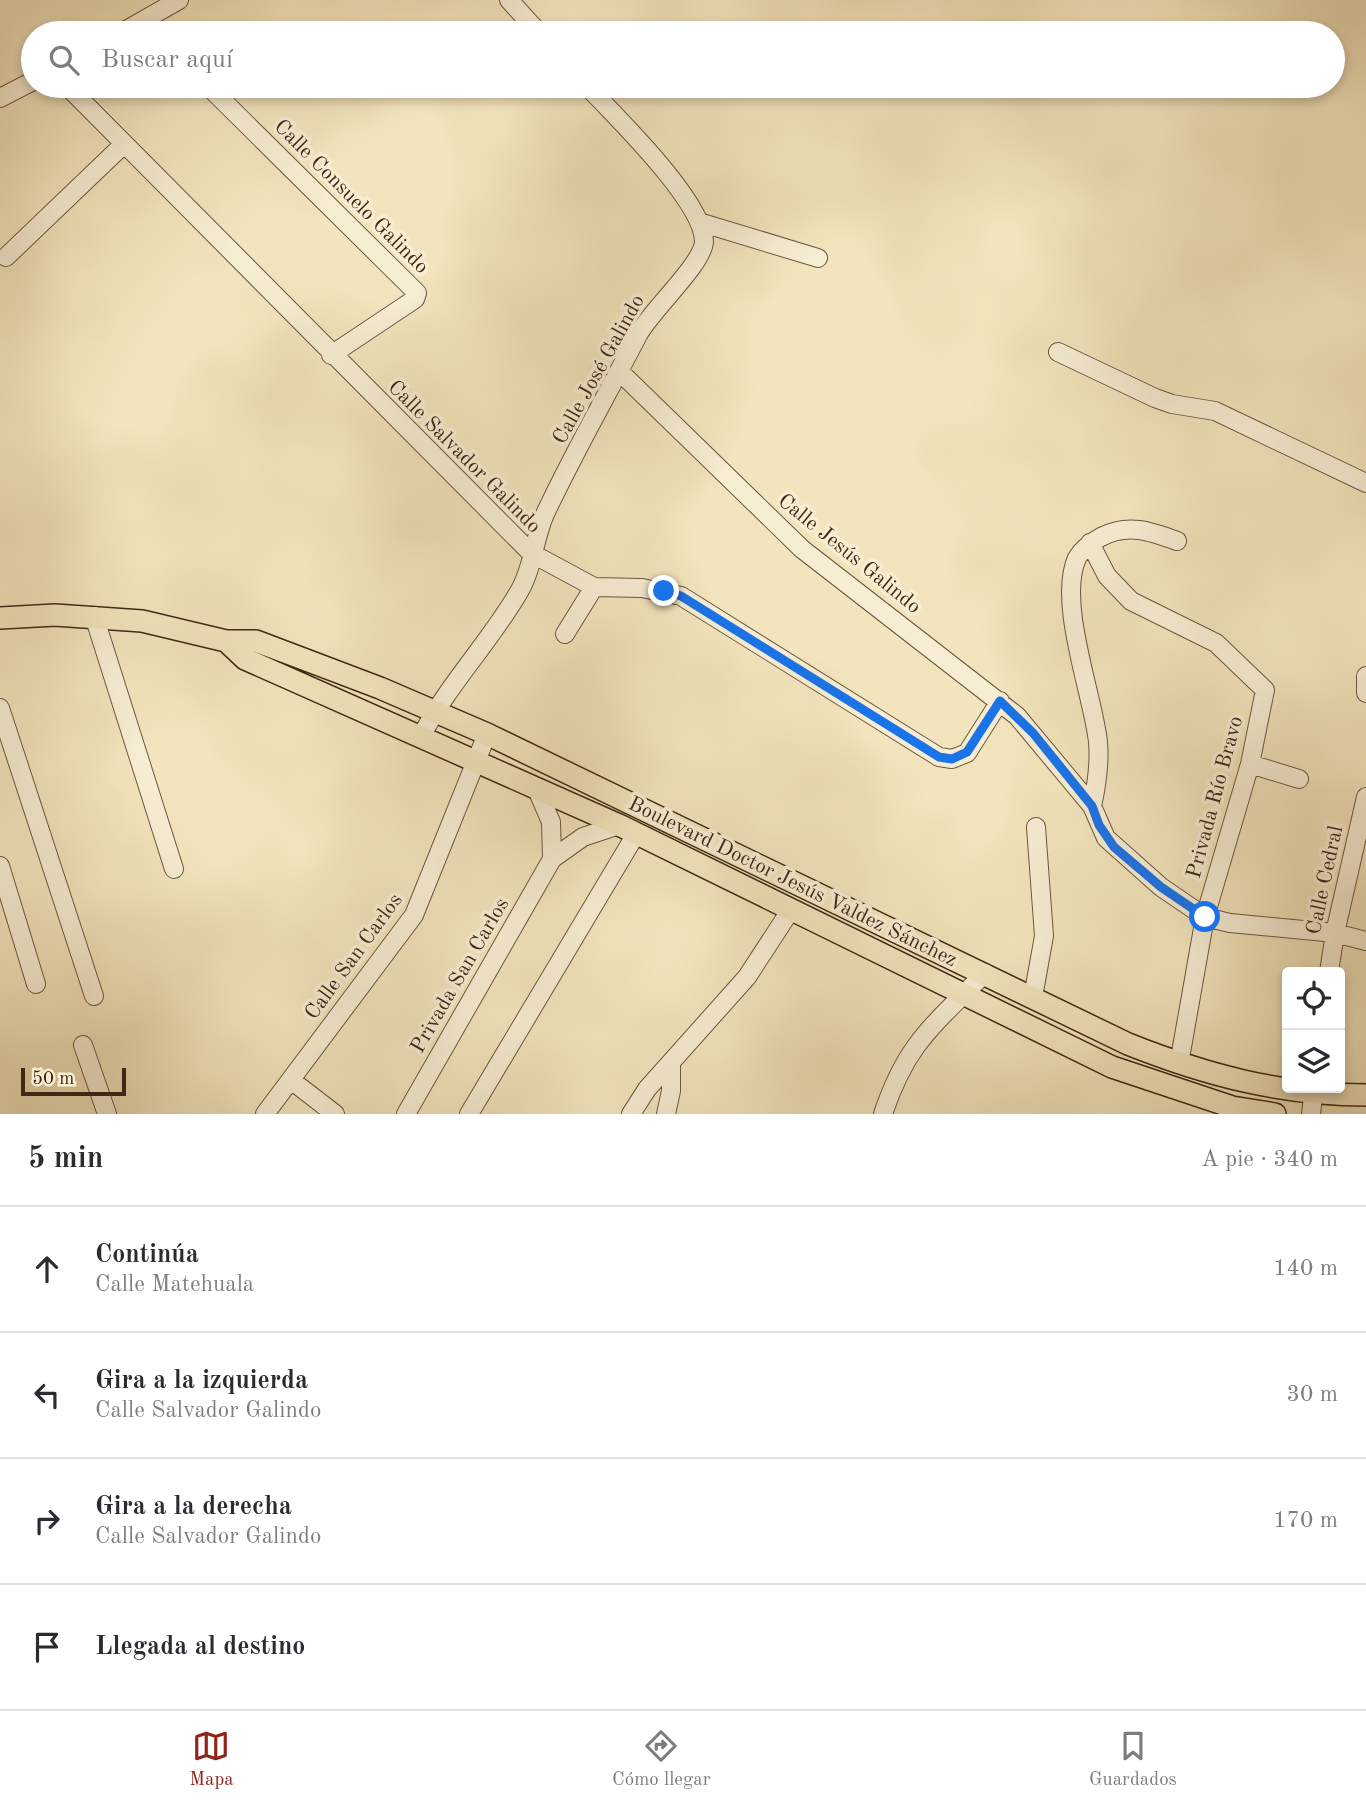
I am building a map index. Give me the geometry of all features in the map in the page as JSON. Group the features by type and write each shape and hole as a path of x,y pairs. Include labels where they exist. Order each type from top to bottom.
{"main road":[{"name":"Boulevard Doctor Jesús Valdez Sánchez","path":"0,618 94,616 142,621 226,641 256,641 487,734 1128,1044 1179,1064 1313,1098 1366,1095"},
{"name":"Boulevard Doctor Jesús Valdez Sánchez","path":"226,641 245,659 422,735 628,829 1112,1068 1231,1107 1275,1114"}],"street":[{"path":"155,21 179,0"},
{"path":"509,0 528,21"},
{"path":"1,94 21,86"},
{"name":"Calle Salvador Galindo","path":"78,98 531,553 594,587 642,588 681,596 939,757 952,759 967,752 1000,701"},
{"name":"Calle Consuelo Galindo","path":"220,98 417,293 415,299 331,355"},
{"path":"598,98 652,157 699,222 818,258"},
{"path":"6,257 124,144"},
{"name":"Calle José Galindo","path":"422,735 435,711 486,644 521,588 546,512 649,317 700,260 704,241 699,222"},
{"path":"1058,352 1155,398 1172,404 1215,411 1366,483"},
{"name":"Calle Jesús Galindo","path":"620,372 802,549 1000,701 1025,725 1092,806 1099,825 1114,847 1161,887 1205,917"},
{"path":"1092,806 1099,773 1098,741 1072,608 1072,578 1077,558 1090,543 1125,528 1144,529 1177,541"},
{"name":"Privada Río Bravo","path":"1090,543 1107,576 1131,601 1216,643 1265,690 1250,764 1205,917 1179,1064"},
{"path":"565,634 594,587"},
{"path":"94,616 174,869"},
{"path":"1366,676 1366,693"},
{"path":"0,708 94,996"},
{"name":"Calle San Carlos","path":"265,1114 414,915 487,734"},
{"path":"1250,764 1299,779"},
{"path":"536,788 551,822 552,859"},
{"name":"Calle Cedral","path":"1330,967 1366,797"},
{"path":"1033,997 1044,936 1036,827"},
{"path":"469,1114 628,829"},
{"name":"Privada San Carlos","path":"406,1114 552,859 583,837 628,829"},
{"path":"0,866 36,984"},
{"path":"631,1114 671,1062 747,977 790,911"},
{"path":"1205,917 1259,928 1335,933 1366,941"},
{"path":"883,1114 901,1065 913,1047 985,973"},
{"path":"83,1045 107,1114"},
{"path":"666,1114 671,1091 671,1062"},
{"path":"291,1080 335,1114"}],"route":[{"path":"664,591 681,596 939,757 952,759 967,752 1000,701 1033,733 1092,806 1099,825 1114,847 1161,887 1205,917"}]}
